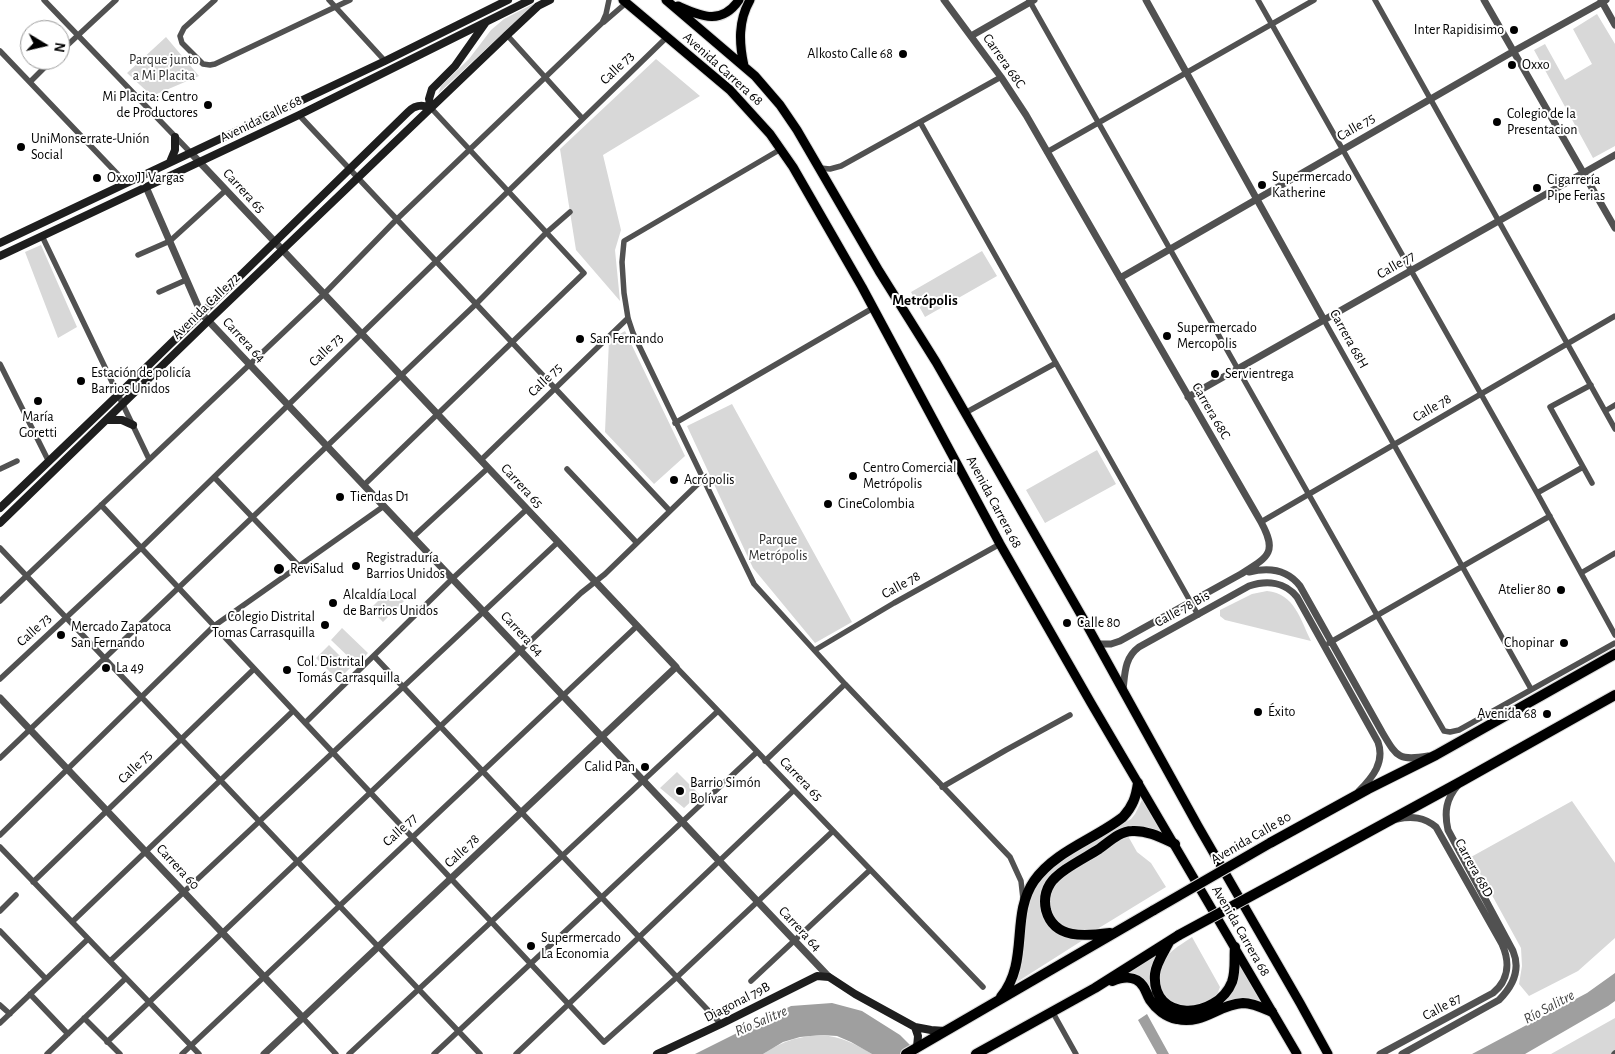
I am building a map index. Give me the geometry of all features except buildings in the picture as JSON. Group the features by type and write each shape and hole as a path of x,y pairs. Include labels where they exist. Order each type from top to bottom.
{"highway":[{"name":"Avenida Calle 80","path":"906,1054 1270,843 1351,798 1436,755 1499,713 1615,654"},
{"path":"976,1054 1094,988 1179,935 1462,781 1615,695"},
{"path":"997,1002 1009,987 1017,965 1023,904 1033,882 1051,863 1123,817 1130,810 1135,799 1138,783"},
{"path":"1114,932 1079,936 1066,933 1051,922 1045,905 1046,893 1051,883 1066,870 1127,832 1150,833 1175,844"},
{"path":"1169,941 1156,968 1156,987 1160,997 1167,1004 1181,1011 1201,1010 1212,1005 1226,992 1234,974 1234,947"},
{"path":"1094,988 1118,979 1134,979 1142,984 1150,1000 1160,1011 1180,1020 1203,1018 1241,1003 1256,1005 1272,1012"}],"main road":[{"name":"Avenida Calle 68","path":"0,243 385,61 508,0"},
{"name":"Avenida Calle 68","path":"0,256 299,115 530,0"},
{"name":"Avenida Calle 72","path":"0,524 208,320 430,108 538,6 550,0"},
{"path":"667,1 696,14 712,17 723,15 731,10 739,0"},
{"path":"744,66 740,50 740,34 744,12 750,0"},
{"name":"Avenida Carrera 68","path":"625,1 745,104 781,149 874,308 1000,544 1297,1054"},
{"name":"Avenida Carrera 68","path":"667,1 756,76 780,104 965,413 1328,1054"},
{"path":"430,108 429,98 432,89 455,66 486,22"},
{"name":"Avenida Calle 72","path":"0,508 412,108 421,105 430,108"},
{"path":"170,162 175,150 175,137"},
{"path":"107,420 122,420 133,425"},
{"name":"Diagonal 79B","path":"657,1054 813,978 829,977"},
{"name":"Carrera 64","path":"829,977 854,994 915,1027 946,1031"},
{"path":"915,1027 919,1039 917,1047"}],"street":[{"name":"Carrera 65","path":"44,0 765,761 983,987"},
{"path":"70,42 116,0"},
{"path":"215,0 184,28 180,36 182,43 203,64 210,65 350,0"},
{"path":"329,0 385,61"},
{"path":"602,23 609,0"},
{"name":"Carrera 68C","path":"944,0 1001,77 1047,152 1261,522 1269,538 1269,551 1258,564 1241,574"},
{"name":"Carrera 68H","path":"1146,0 1531,689"},
{"path":"1258,0 1550,516 1615,635"},
{"path":"1047,152 1314,0"},
{"path":"1375,0 1615,429"},
{"path":"1484,0 1615,228"},
{"path":"0,601 324,294 396,220 625,1"},
{"path":"971,36 1032,1 1098,122 1444,731 1459,730 1499,713 1531,689 1615,644"},
{"path":"1603,1 1615,25"},
{"name":"Calle 75","path":"1120,278 1603,1"},
{"path":"507,35 582,118"},
{"name":"Calle 73","path":"0,679 141,548 667,36"},
{"path":"0,51 126,183"},
{"path":"30,82 42,70"},
{"path":"820,168 830,169 841,166 1001,77"},
{"path":"364,485 584,273 430,108"},
{"path":"299,115 670,511"},
{"path":"920,122 1198,614"},
{"path":"781,149 624,241 622,262 628,318 639,348 754,584 845,684 1010,858 1021,881 1023,904"},
{"name":"Calle 77","path":"1188,397 1615,155"},
{"name":"Carrera 64","path":"146,187 201,313 829,977"},
{"path":"138,255 170,241 226,190"},
{"path":"0,758 327,447 476,304 546,233 570,212"},
{"path":"42,236 149,460"},
{"path":"159,292 186,280"},
{"path":"675,423 874,308"},
{"name":"Calle 78","path":"1261,522 1615,316"},
{"name":"Calle 75","path":"481,460 628,318"},
{"path":"965,413 1056,363"},
{"path":"0,364 49,462"},
{"path":"1590,385 1550,407 1592,483"},
{"path":"1605,411 1615,405"},
{"path":"0,469 17,461"},
{"path":"1537,493 1583,467"},
{"path":"413,537 488,468"},
{"path":"567,469 637,543"},
{"path":"214,477 299,566"},
{"path":"107,1042 702,480"},
{"path":"100,505 604,1042 677,977 833,831"},
{"path":"0,835 214,626 384,506"},
{"path":"305,723 452,579 527,509"},
{"path":"1328,643 1550,516"},
{"path":"110,961 558,542"},
{"name":"Calle 78","path":"815,650 894,603 1000,544"},
{"path":"0,548 480,1054"},
{"path":"1581,573 1615,553"},
{"path":"1241,574 1264,570 1287,573 1294,578 1376,729 1400,756 1412,759 1436,755"},
{"name":"Calle 78 Bis","path":"1097,644 1116,643 1241,574"},
{"name":"Calle 78 Bis","path":"1123,690 1127,661 1133,651 1249,586 1262,583 1282,585 1290,589 1328,643"},
{"name":"Calle 77","path":"182,1054 637,626"},
{"path":"374,656 721,1024"},
{"name":"Calle 78","path":"264,1054 676,667"},
{"name":"Calle 75","path":"34,882 254,669"},
{"path":"765,761 845,684"},
{"name":"Carrera 60","path":"0,698 336,1054"},
{"path":"72,922 294,711"},
{"path":"349,1054 718,711"},
{"path":"942,787 1070,715"},
{"path":"1351,798 1369,780 1378,766 1380,752 1376,729"},
{"path":"434,1054 757,752"},
{"name":"Carrera 68D","path":"1462,781 1447,803 1448,830 1513,951 1517,965"},
{"path":"516,1054 794,790"},
{"name":"Carrera 68D","path":"1385,822 1412,817 1423,818 1436,827 1502,944 1508,961 1507,972"},
{"path":"0,847 199,1054"},
{"path":"751,981 870,870"},
{"path":"0,910 16,896"},
{"path":"0,931 46,979"},
{"path":"0,1023 88,939"},
{"name":"Calle 87","path":"1402,1054 1499,1000 1513,982 1517,965"},
{"name":"Calle 87","path":"1380,1054 1493,994 1503,983 1507,972"},
{"path":"47,1054 126,978"},
{"path":"30,994 68,1034"},
{"path":"0,1005 10,1014"},
{"path":"1052,1011 1076,1054"},
{"path":"84,1018 120,1054"}],"green space":[{"path":"535,3 438,94 441,86 469,59 491,30 504,19"},
{"path":"1597,14 1615,44 1615,146 1593,158 1534,50 1545,44 1565,80 1592,64 1573,29"},
{"name":"Parque junto a Mi Placita","path":"166,37 199,76 152,96 127,73"},
{"path":"656,59 700,96 603,155 621,230 615,250 620,301 576,250 560,149"},
{"path":"41,245 77,327 58,338 25,252"},
{"path":"982,251 997,276 925,317 911,292"},
{"path":"625,331 685,456 654,484 605,432 609,340"},
{"name":"Parque Metrópolis","path":"732,404 852,622 815,643 753,568 687,426"},
{"path":"1097,450 1116,484 1045,523 1026,490"},
{"path":"391,588 404,601 383,622 370,609"},
{"path":"1267,591 1276,593 1290,602 1300,616 1311,641 1225,620 1220,616 1220,610 1252,594"},
{"path":"342,628 368,653 357,665 331,640"},
{"path":"329,645 351,667 338,680 316,658"},
{"name":"Barrio Simón Bolívar","path":"677,772 699,794 684,808 660,788"},
{"path":"1143,798 1165,836 1135,827 1046,882 1040,905 1045,923 1060,934 1083,940 1017,982 1023,958 1028,910 1035,886 1044,874 1059,863 1131,819"},
{"path":"1572,801 1615,863 1615,938 1578,971 1529,996 1519,984 1522,966 1521,948 1471,857"},
{"path":"1128,836 1137,852 1151,863 1166,887 1094,931 1073,932 1059,925 1051,914 1048,903 1050,892 1057,882 1088,859"},
{"path":"1192,937 1220,987 1216,996 1210,1001 1198,1006 1185,1007 1168,999 1164,994 1160,976 1163,963 1170,953"},
{"path":"1159,955 1152,990 1142,978 1127,972"},
{"path":"1240,966 1264,1006 1218,1005 1234,988 1240,972"},
{"path":"1615,1018 1615,1054 1551,1054"},
{"path":"821,1035 848,1041 872,1054 763,1054 790,1040"}],"water":[{"path":"1615,973 1615,1001 1525,1054 1472,1054 1587,993"},
{"name":"Río Salitre","path":"832,1003 862,1011 900,1035 919,1054 872,1054 837,1036 821,1035 800,1037 783,1042 763,1054 695,1054 791,1006"},
{"path":"1147,1014 1169,1054 1157,1054 1138,1020"}],"place":[{"name":"Inter Rapidisimo","path":"1514,30"},
{"name":"Alkosto Calle 68","path":"903,54"},
{"name":"Oxxo","path":"1512,65"},
{"name":"Mi Placita: Centro de Productores","path":"208,105"},
{"name":"Colegio de la Presentacion","path":"1497,122"},
{"name":"UniMonserrate-Unión Social","path":"21,147"},
{"name":"Oxxo JJ Vargas","path":"97,178"},
{"name":"Supermercado Katherine","path":"1262,185"},
{"name":"Cigarrería Pipe Ferias","path":"1537,188"},
{"name":"Supermercado Mercopolis","path":"1167,336"},
{"name":"San Fernando","path":"580,339"},
{"name":"Servientrega","path":"1215,374"},
{"name":"Estación de policía Barrios Unidos","path":"81,381"},
{"name":"María Goretti","path":"38,401"},
{"name":"Centro Comercial Metrópolis","path":"853,476"},
{"name":"Acrópolis","path":"674,480"},
{"name":"Tiendas D1","path":"340,497"},
{"name":"CineColombia","path":"828,504"},
{"name":"Registraduría Barrios Unidos","path":"356,566"},
{"name":"ReviSalud","path":"279,569"},
{"name":"Atelier 80","path":"1561,590"},
{"name":"Alcaldía Local de Barrios Unidos","path":"333,603"},
{"name":"Calle 80","path":"1067,623"},
{"name":"Colegio Distrital Tomas Carrasquilla","path":"325,625"},
{"name":"Mercado Zapatoca San Fernando","path":"61,635"},
{"name":"Chopinar","path":"1564,643"},
{"name":"La 49","path":"106,668"},
{"name":"Col. Distrital Tomás Carrasquilla","path":"287,670"},
{"name":"Éxito","path":"1258,712"},
{"name":"Avenida 68","path":"1547,714"},
{"name":"Calid Pan","path":"645,767"},
{"name":"Barrio Simón Bolívar","path":"680,791"},
{"name":"Supermercado La Economia","path":"531,946"}],"district":[{"name":"Metrópolis","path":"925,300"}]}
